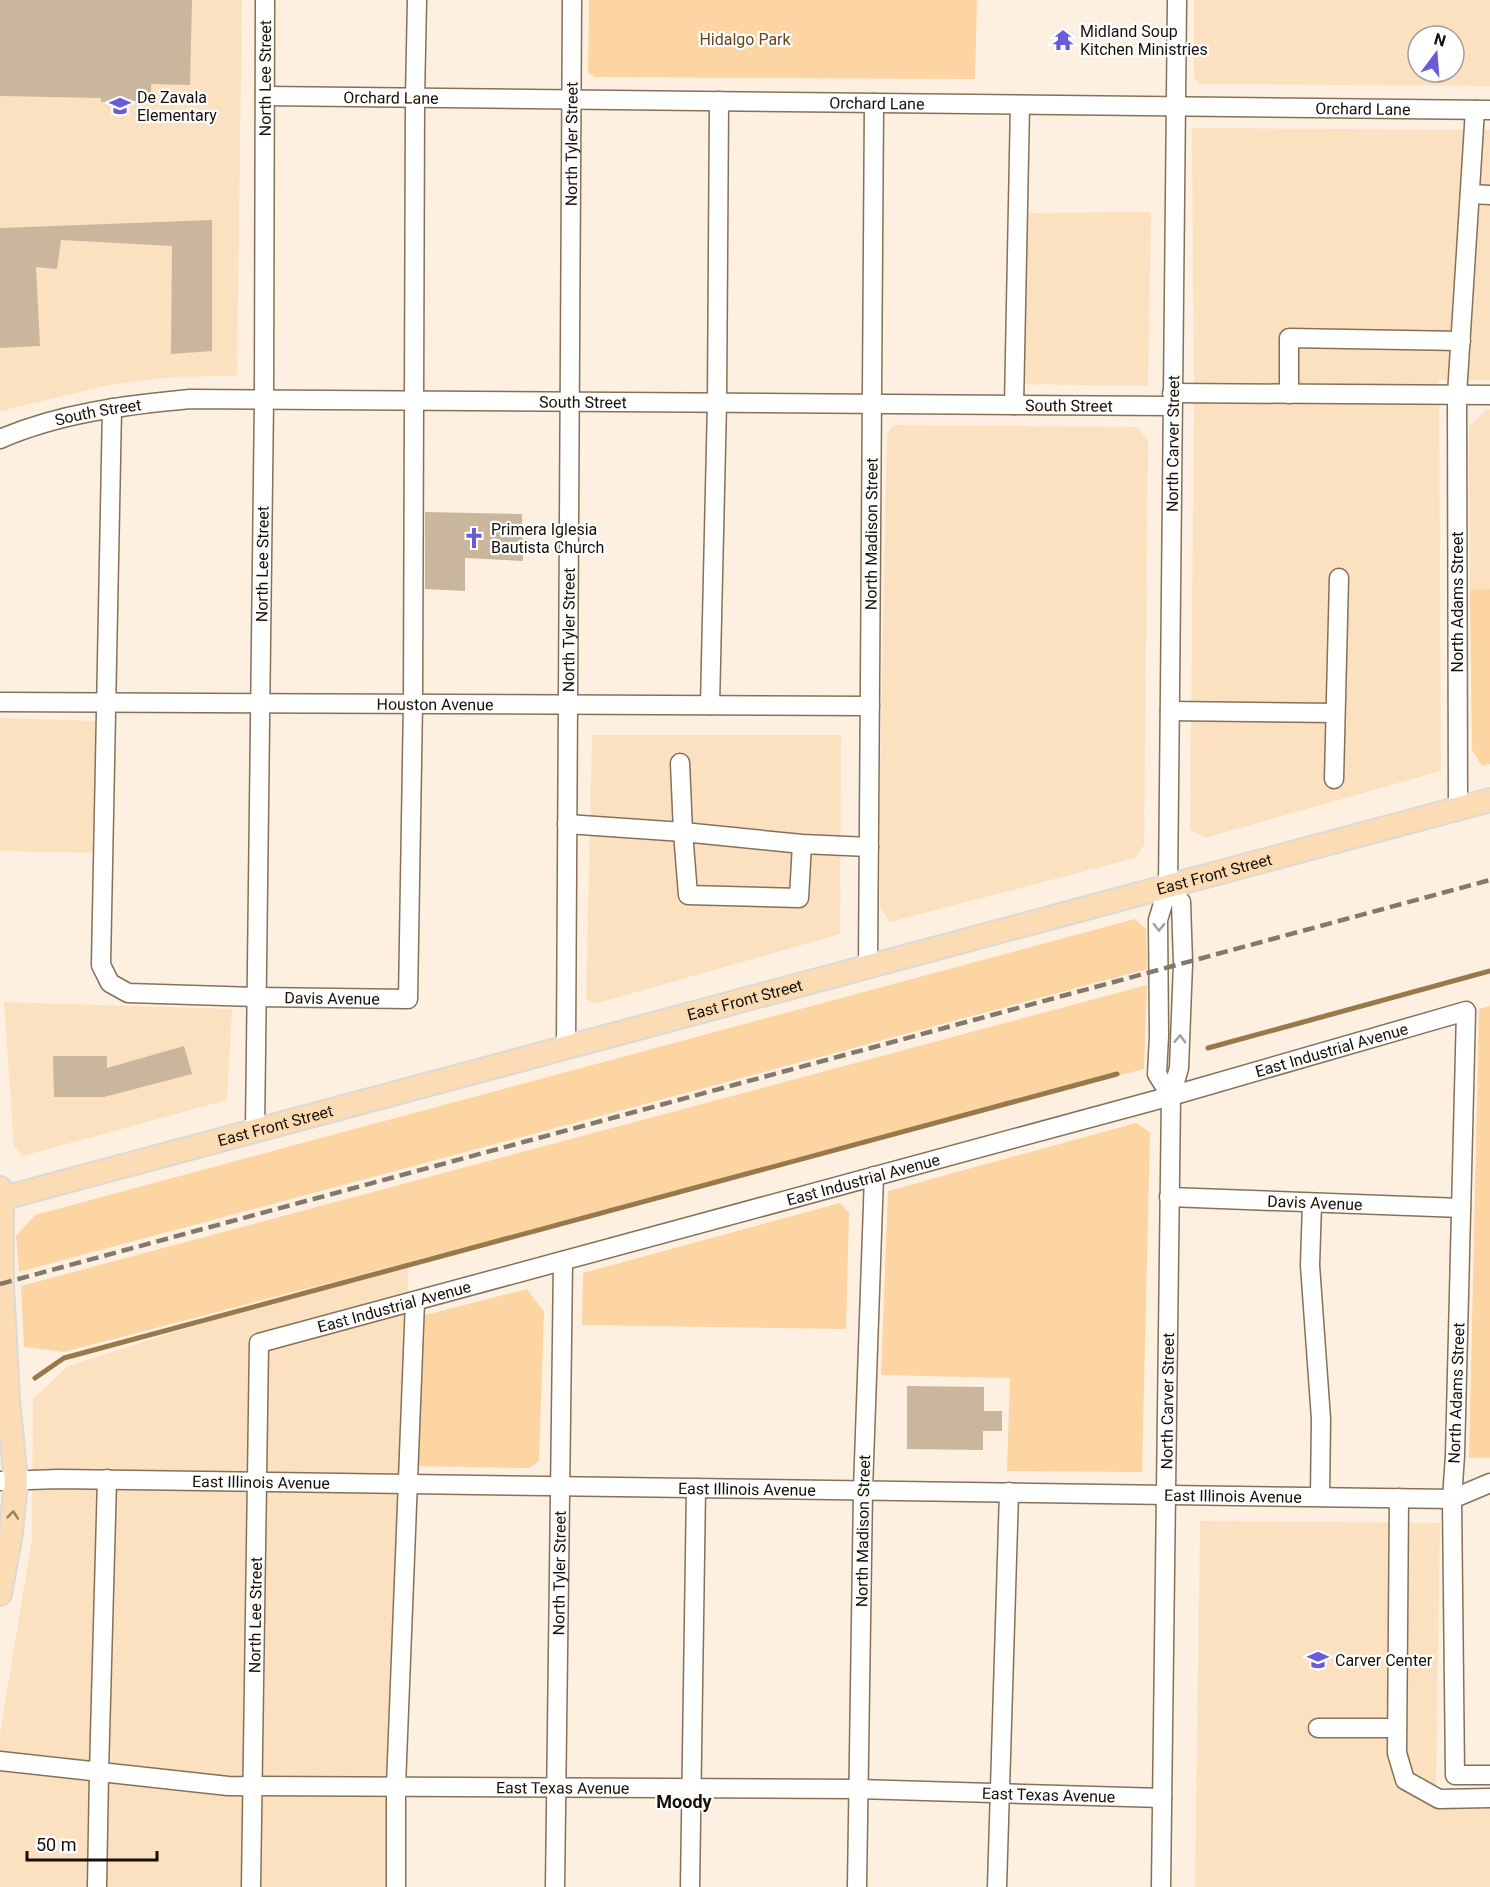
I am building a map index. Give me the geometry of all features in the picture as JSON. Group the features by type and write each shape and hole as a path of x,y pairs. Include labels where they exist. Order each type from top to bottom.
{"main road":[{"name":"East Front Street","path":"1,1195 255,1130 1490,800"},
{"path":"0,1594 11,1533 1,1195"}],"street":[{"name":"North Lee Street","path":"255,1130 264,399 265,0"},
{"path":"414,703 417,0"},
{"name":"North Tyler Street","path":"566,1046 572,0"},
{"name":"North Carver Street","path":"1161,1887 1171,1096 1157,1074 1158,920 1168,886 1177,0"},
{"name":"Orchard Lane","path":"265,96 1483,110"},
{"path":"710,705 717,403 719,101"},
{"name":"North Madison Street","path":"868,966 874,103"},
{"path":"1014,405 1020,105"},
{"name":"North Adams Street","path":"1458,808 1456,395 1470,194 1483,110"},
{"path":"1470,194 1490,195"},
{"path":"1289,394 1289,338 1461,340"},
{"name":"South Street","path":"0,439 15,432 72,416 112,408 190,399 1014,405 1289,394 1456,395"},
{"path":"1456,395 1490,395"},
{"name":"Davis Avenue","path":"112,408 101,965 111,983 128,993 408,999 414,703"},
{"path":"1334,779 1339,578"},
{"name":"Houston Avenue","path":"0,702 870,706"},
{"path":"1170,711 1335,713"},
{"path":"680,763 688,895 799,898 802,844"},
{"path":"567,824 683,832 802,844 869,847"},
{"name":"North Adams Street","path":"1466,1011 1452,1498 1455,1775 1490,1774"},
{"name":"East Industrial Avenue","path":"258,1343 1171,1096 1466,1011"},
{"name":"North Madison Street","path":"857,1887 863,1490 874,1176"},
{"name":"Davis Avenue","path":"1169,1197 1461,1208"},
{"path":"1312,1203 1310,1265 1321,1419 1320,1497"},
{"name":"North Tyler Street","path":"555,1887 563,1261"},
{"path":"396,1887 396,1786 415,1301"},
{"name":"North Lee Street","path":"251,1887 258,1343"},
{"path":"98,1887 99,1772 108,1479"},
{"name":"East Illinois Avenue","path":"8,1481 108,1479 1399,1498 1452,1498 1490,1483"},
{"path":"690,1887 696,1488"},
{"path":"997,1887 1009,1492"},
{"path":"1399,1498 1397,1753 1405,1780 1439,1799 1490,1798"},
{"path":"1318,1728 1397,1728"},
{"name":"East Texas Avenue","path":"0,1761 228,1786 858,1789 1162,1798"}],"shaded area":[{"path":"0,0 242,0 237,376 173,377 114,384 0,411"},
{"path":"1194,0 1490,0 1490,86 1200,84 1194,78"},
{"path":"1192,128 1490,130 1490,380 1439,380 1441,771 1205,838 1190,830 1194,417"},
{"path":"1151,212 1148,386 1023,384 1027,213"},
{"path":"1486,410 1490,410 1490,589 1470,590 1469,426"},
{"path":"893,425 1137,427 1148,440 1144,845 1135,858 890,922 880,908 880,775 887,434"},
{"path":"0,718 95,721 95,853 0,851"},
{"path":"592,735 841,735 840,934 594,1004 586,998"},
{"path":"4,1002 232,1009 227,1100 23,1156 14,1147"},
{"path":"408,1257 410,1450 404,1887 0,1887 0,1734 32,1539 33,1399 68,1366"},
{"name":"Carver Center","path":"1200,1521 1440,1523 1436,1796 1490,1796 1490,1887 1195,1887"}],"green space":[{"name":"Hidalgo Park","path":"589,0 977,0 975,79 595,77 588,73"},
{"path":"1490,589 1490,764 1482,766 1472,750 1470,590"},
{"path":"1135,919 1146,929 1147,969 19,1272 16,1236 35,1215"},
{"path":"1147,985 1144,1069 64,1352 24,1347 21,1286"},
{"path":"1490,1006 1490,1458 1469,1458 1479,1009"},
{"path":"1136,1123 1150,1132 1142,1472 1007,1471 1010,1378 881,1375 888,1191"},
{"path":"840,1203 849,1213 846,1329 582,1325 583,1273"},
{"path":"527,1289 544,1312 539,1461 529,1468 416,1466 421,1316"}],"building":[{"path":"0,0 192,0 190,85 151,84 151,101 101,102 101,98 0,96"},
{"path":"212,220 212,351 171,354 172,246 61,240 57,269 36,267 40,346 0,348 0,228"},
{"name":"Primera Iglesia Bautista Church","path":"425,512 522,514 523,561 465,558 465,591 425,589"},
{"path":"184,1046 192,1074 104,1097 54,1097 53,1056 107,1056 107,1068"},
{"path":"907,1386 984,1387 984,1411 1002,1411 1002,1431 983,1431 983,1450 907,1449"}],"waterway":[{"path":"1208,1048 1490,971"},
{"path":"35,1378 64,1358 1117,1074"}],"railway":[{"path":"0,1284 1490,880"}],"place":[{"name":"Midland Soup Kitchen Ministries","path":"1063,40"},
{"name":"De Zavala Elementary","path":"120,106"},
{"name":"Primera Iglesia Bautista Church","path":"474,538"},
{"name":"Carver Center","path":"1318,1660"}],"district":[{"name":"Moody","path":"684,1802"}]}
